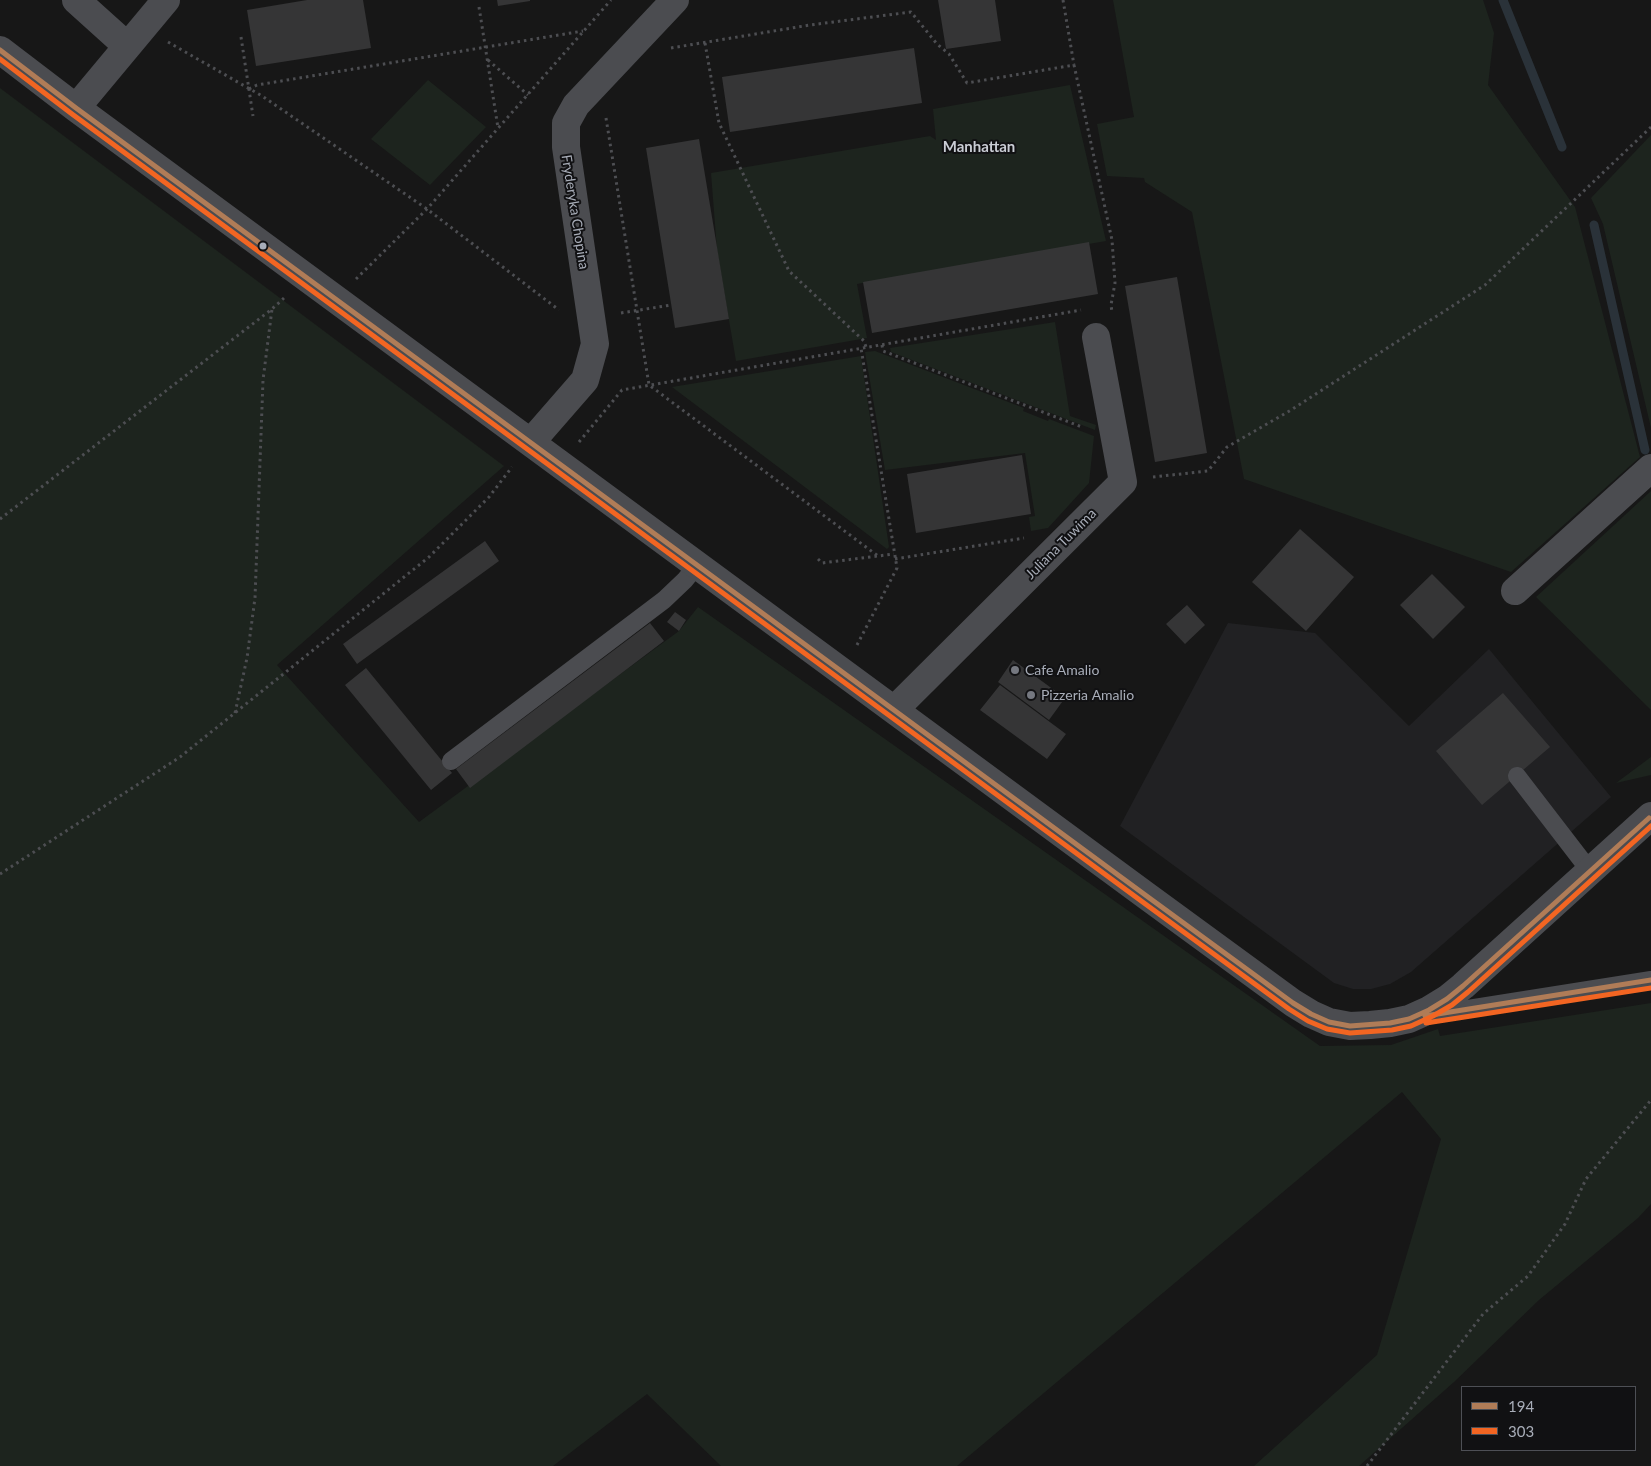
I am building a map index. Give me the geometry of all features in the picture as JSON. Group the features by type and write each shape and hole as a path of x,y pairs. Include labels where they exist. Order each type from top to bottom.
{"street":[{"path":"76,0 127,46"},
{"path":"76,108 166,0"},
{"name":"Fryderyka Chopina","path":"531,442 586,380 595,344 566,147 566,123 576,105 675,0"},
{"path":"0,50 76,108 1262,981 1311,1014 1329,1022 1350,1026 1390,1023 1410,1019 1429,1010 1463,986 1650,818"},
{"name":"Juliana Tuwima","path":"894,710 1123,482 1096,337"},
{"path":"1515,590 1651,468"}],"lane":[{"path":"451,761 664,600 685,580 697,565"},
{"path":"1517,776 1590,871"},
{"path":"1410,1019 1651,980"}],"path":[{"path":"354,281 426,209 611,0"},
{"path":"1063,0 1074,65 1112,240 1115,283 1111,305 1113,315"},
{"path":"479,7 498,128"},
{"path":"668,49 810,25 912,12 937,44 949,54 967,83 1074,65"},
{"path":"249,89 257,85 584,30"},
{"path":"241,37 253,116"},
{"path":"165,40 249,89 298,121 426,209 573,320 671,305"},
{"path":"705,43 719,123 789,271 864,341 866,347"},
{"path":"487,60 528,95"},
{"path":"605,115 649,385 878,556"},
{"path":"1145,478 1208,471 1228,447 1291,410 1486,285 1651,128"},
{"path":"0,519 272,309 306,277"},
{"path":"1102,307 1111,305"},
{"path":"235,713 247,658 255,598 262,380 272,309"},
{"path":"578,444 622,390 1082,310"},
{"path":"882,345 884,351 1099,433 1114,433"},
{"path":"855,648 897,568 861,348"},
{"path":"0,874 180,757 429,557 489,497 531,442"},
{"path":"895,559 1030,537"},
{"path":"818,559 822,563 894,554"},
{"path":"1367,1466 1483,1314 1528,1276 1565,1224 1586,1179 1651,1100"}],"shaded area":[{"path":"1113,0 1483,0 1494,33 1488,85 1575,207 1640,457 1511,572 1244,479 1192,212 1145,182 1144,178 1107,176 1097,124 1134,117"},
{"path":"428,80 486,127 430,185 371,139"},
{"path":"1070,85 1106,241 857,284 867,338 736,361 717,250 711,173 930,136 936,140 933,109"},
{"path":"0,88 504,466 277,665 419,822 679,631 698,607 1320,1046 1391,1045 1438,1029 1440,1036 1651,1003 1651,1204 1638,1218 1539,1300 1454,1382 1359,1466 1254,1466 1377,1355 1441,1139 1402,1092 957,1466 721,1466 647,1394 553,1466 0,1466"},
{"path":"1651,135 1651,428 1603,224 1591,198"},
{"path":"1055,322 1070,416 1096,425 1095,430 891,352 890,348"},
{"path":"875,351 1024,408 1023,411 1048,421 1049,419 1094,436 1089,483 1048,528 1031,531 1029,517 1035,516 1025,453 885,470 865,352"},
{"path":"861,356 889,547 887,549 672,387"},
{"path":"1651,491 1651,710 1536,597"},
{"path":"1228,623 1315,633 1409,726 1489,649 1611,797 1411,972 1390,984 1371,989 1353,989 1334,983 1120,826"},
{"path":"1651,757 1651,775 1616,783"}],"building":[{"path":"307,0 363,0 371,48 256,66 247,10"},
{"path":"497,0 530,0 530,1 498,6"},
{"path":"938,0 995,0 1001,41 946,49"},
{"path":"914,48 922,103 730,132 722,77"},
{"path":"699,139 729,319 675,328 646,148"},
{"path":"1089,242 1098,294 872,333 863,282"},
{"path":"1177,277 1207,453 1155,462 1125,286"},
{"path":"1022,455 1031,514 916,533 907,474"},
{"path":"1300,529 1354,577 1306,631 1252,582"},
{"path":"485,541 499,561 357,664 343,644"},
{"path":"1432,574 1465,607 1433,639 1400,605"},
{"path":"1187,605 1205,625 1185,644 1166,624"},
{"path":"675,612 686,620 679,631 667,622"},
{"path":"650,623 664,641 470,788 456,769"},
{"path":"1013,660 1065,698 1049,720 998,682"},
{"path":"366,668 452,773 431,790 345,685"},
{"path":"1000,685 1066,734 1047,759 980,710"},
{"path":"1503,693 1550,747 1482,805 1436,751"}],"waterway":[{"path":"1503,0 1562,147"},
{"path":"1594,225 1645,450"}],"transit line":[{"name":"194","path":"0,50 76,108 1148,897 1293,1003 1311,1014 1329,1022 1350,1026 1390,1023 1409,1019 1429,1010 1463,986 1649,818"},
{"name":"303","path":"0,59 72,114 1144,903 1308,1021 1327,1029 1350,1033 1392,1030 1411,1026 1433,1016 1452,1005 1468,992 1651,826"},
{"name":"194","path":"1425,1016 1651,980"},
{"name":"303","path":"1426,1023 1651,988"}],"place":[{"name":"Cafe Amalio","path":"1015,670"},
{"name":"Pizzeria Amalio","path":"1031,695"}],"district":[{"name":"Manhattan","path":"979,147"}]}
